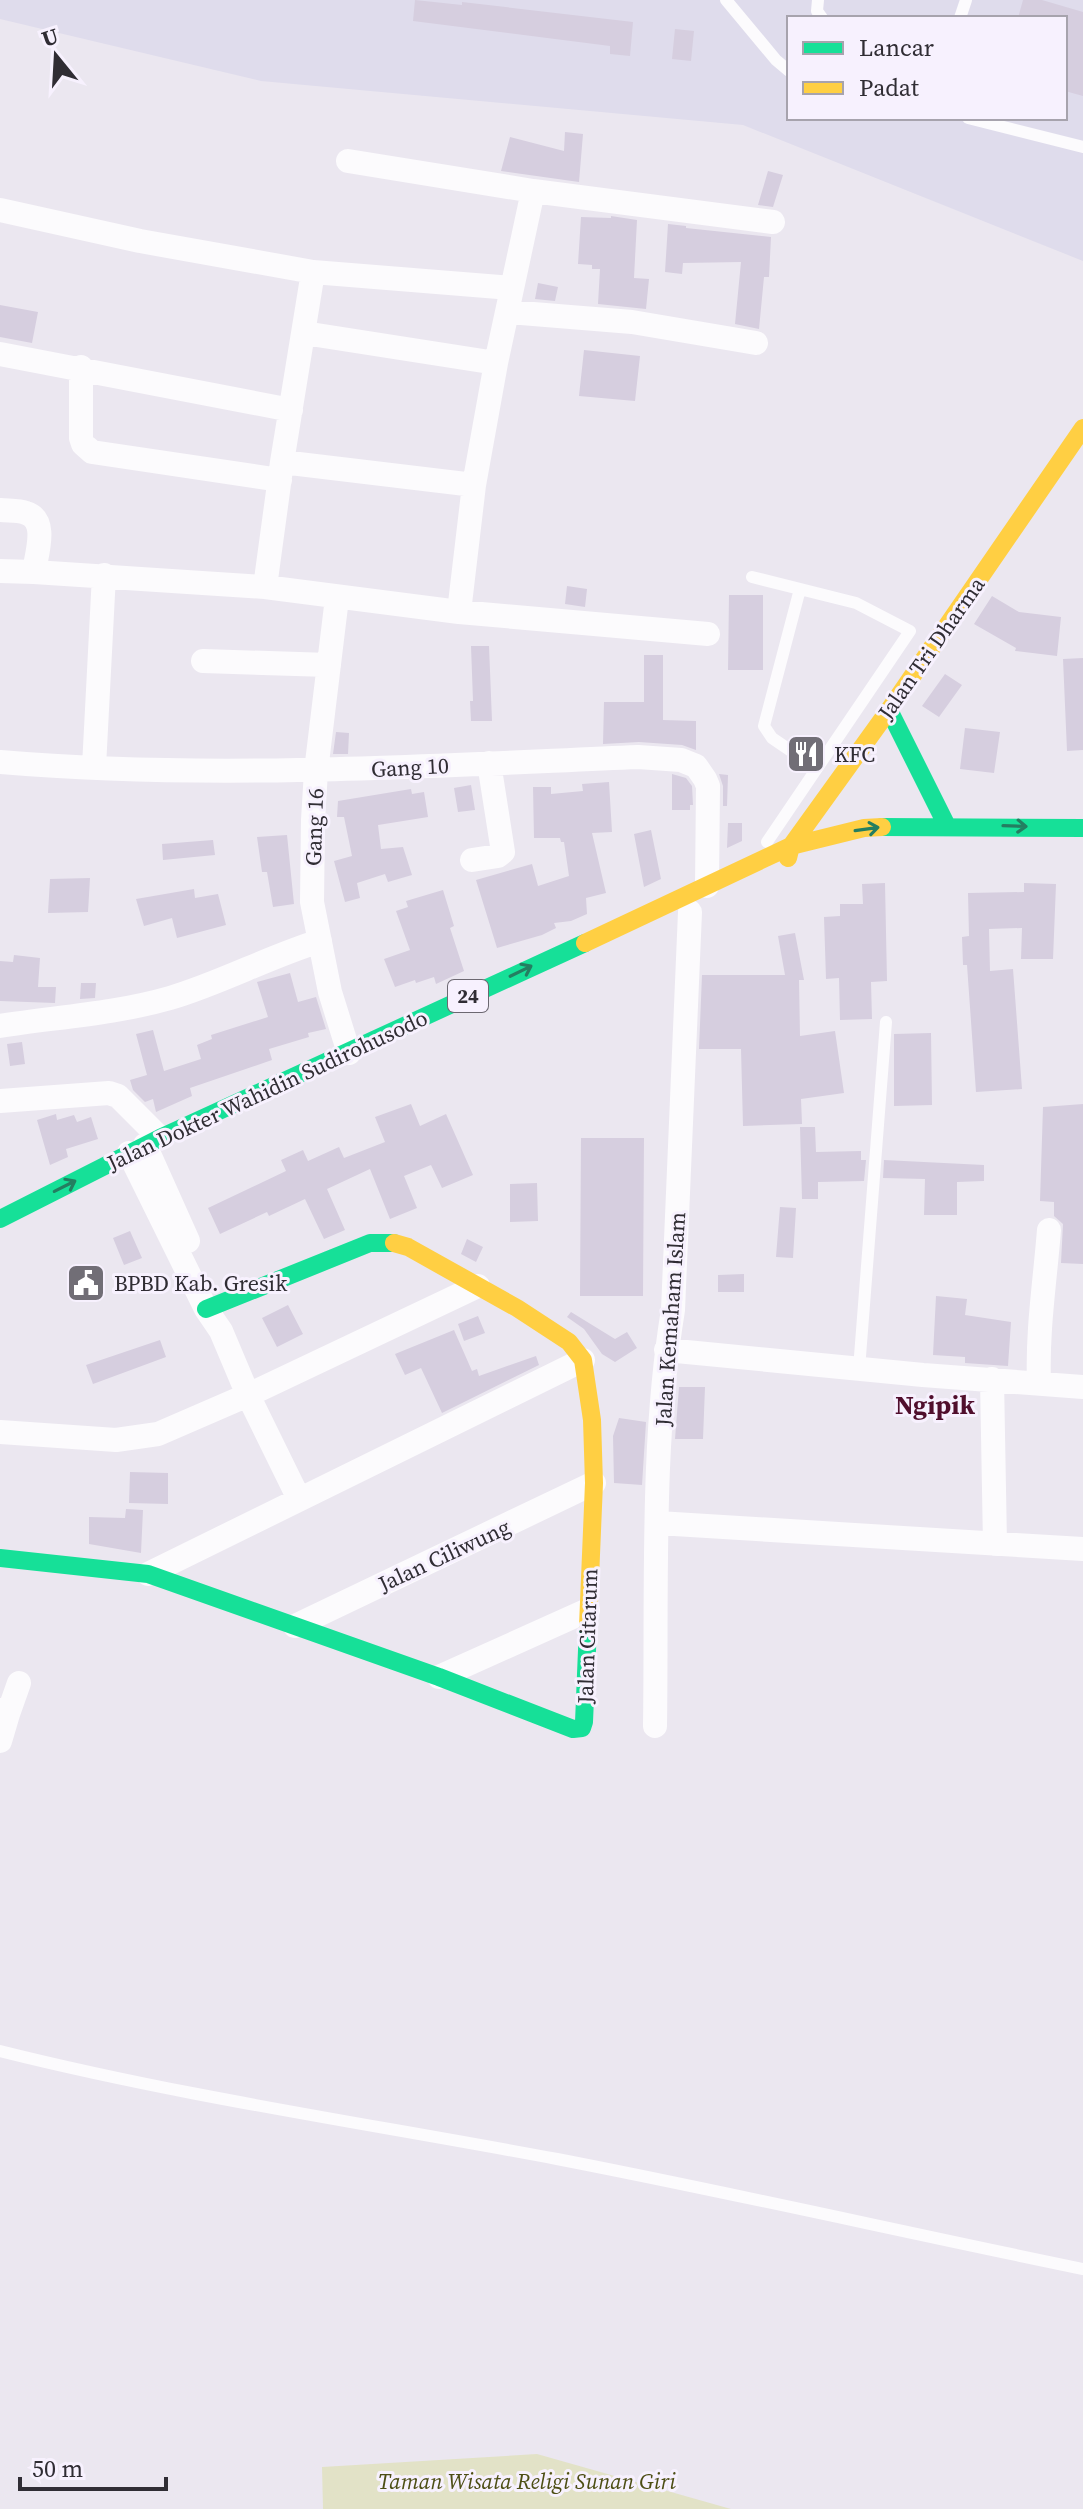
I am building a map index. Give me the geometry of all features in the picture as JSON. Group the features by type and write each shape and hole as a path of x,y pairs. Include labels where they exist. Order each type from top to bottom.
{"main road":[{"name":"Jalan Tri Dharma","path":"785,870 791,846 889,710 1083,428"},
{"path":"889,710 954,846"},
{"name":"Jalan Dokter Wahidin Sudirohusodo","path":"362,1061 618,925 791,846 864,828 946,824 1083,828"},
{"name":"Jalan Dokter Wahidin Sudirohusodo","path":"0,1219 146,1159 690,912 785,870 809,863"},
{"path":"0,1238 60,1209"},
{"path":"213,1312 370,1243 391,1242 408,1247 478,1286 569,1342 583,1360"},
{"name":"Jalan Citarum","path":"0,1558 148,1574 580,1730 584,1722 594,1483 592,1420 583,1360"}],"street":[{"path":"348,161 533,191 773,222"},
{"path":"459,612 474,485 496,363 533,191"},
{"path":"0,210 140,241 313,272 510,300 756,343"},
{"path":"265,587 313,272"},
{"path":"304,333 496,363"},
{"path":"0,354 81,367 291,410"},
{"path":"81,367 81,438 92,452 281,471 474,485"},
{"path":"0,510 27,513 36,521 40,532 34,572"},
{"path":"0,571 265,587 459,612 708,634"},
{"path":"94,767 104,575"},
{"name":"Gang 16","path":"337,598 316,771 312,902 330,992 362,1061"},
{"path":"203,661 329,665"},
{"name":"Gang 10","path":"0,762 316,771 638,757 681,760 696,766 708,786 707,886"},
{"path":"472,860 498,856 503,852 489,763"},
{"name":"Jalan Kemaham Islam","path":"655,1726 658,1523 666,1350 673,1310 690,912"},
{"path":"0,1026 153,1003 320,941"},
{"path":"0,1101 109,1093 118,1096 248,1395 299,1499"},
{"path":"1039,1382 1037,1339 1043,1313 1049,1230"},
{"path":"0,1432 116,1440 136,1439 182,1425 478,1286"},
{"path":"666,1350 1083,1387"},
{"path":"148,1574 583,1360"},
{"path":"992,1379 995,1544"},
{"name":"Jalan Ciliwung","path":"295,1626 594,1483"},
{"path":"658,1523 1083,1549"},
{"path":"439,1677 588,1610"},
{"path":"0,1741 4,1712 19,1683"}],"lane":[{"path":"732,3 776,60 787,69"},
{"path":"976,120 1083,147"},
{"path":"752,577 856,603 910,631 774,829 756,863"},
{"path":"800,589 764,726 772,738 816,768"},
{"path":"867,695 889,710"},
{"path":"859,1369 886,1022"},
{"path":"0,2051 81,2071 756,2199 1083,2269"}],"shaded area":[{"path":"0,0 1083,0 1083,261 743,125 261,81 0,19"}],"green space":[{"name":"Taman Wisata Religi Sunan Giri","path":"537,2454 731,2509 323,2509 322,2467"}],"building":[{"path":"415,0 462,5 462,2 633,22 630,56 610,54 610,46 413,21"},
{"path":"1023,0 1042,0 1083,12 1083,96 1067,92 1067,16 1019,16"},
{"path":"675,29 694,31 691,61 672,59"},
{"path":"565,132 583,134 579,182 501,171 510,137 564,151"},
{"path":"768,171 783,175 773,207 758,205"},
{"path":"611,216 637,220 634,278 649,279 646,309 598,304 600,269 578,264 581,217"},
{"path":"668,224 771,237 769,277 764,277 759,329 735,324 741,262 683,263 682,274 665,272"},
{"path":"538,283 558,287 555,301 535,299"},
{"path":"0,305 38,312 32,343 0,337"},
{"path":"584,350 640,356 635,401 579,396"},
{"path":"567,586 587,589 585,607 565,604"},
{"path":"729,595 763,595 763,670 728,670"},
{"path":"992,596 1019,612 1061,617 1057,656 1015,651 1016,648 974,624"},
{"path":"471,646 489,646 492,721 471,721"},
{"path":"644,655 663,655 663,720 696,721 696,750 682,745 639,742 603,744 604,702 644,702"},
{"path":"1083,658 1083,750 1067,751 1063,659"},
{"path":"945,674 962,685 939,717 922,706"},
{"path":"965,728 1000,732 994,773 960,769"},
{"path":"336,732 349,733 348,754 333,754"},
{"path":"672,774 686,778 692,786 693,805 690,805 690,810 672,810"},
{"path":"719,774 728,775 727,806 723,806 723,786"},
{"path":"609,782 612,832 592,833 606,893 586,898 587,914 571,921 554,923 556,928 542,935 497,948 476,880 532,864 538,886 569,876 564,842 560,838 534,838 533,787 551,787 551,794 583,791 582,784"},
{"path":"471,785 475,810 458,812 454,788"},
{"path":"411,789 412,794 424,792 428,817 378,825 381,849 403,847 412,875 388,882 385,874 357,883 360,898 345,902 334,861 352,856 344,817 337,817 338,801"},
{"path":"728,823 742,823 742,841 727,848"},
{"path":"651,830 661,879 644,887 634,834"},
{"path":"287,835 294,904 273,907 267,872 262,872 257,837"},
{"path":"213,840 215,855 163,860 162,844"},
{"path":"90,878 88,912 48,913 50,879"},
{"path":"885,883 887,981 871,982 872,1019 840,1020 839,978 826,979 824,917 840,916 840,904 863,904 862,884"},
{"path":"1024,883 1056,884 1053,959 1021,959 1022,928 989,929 990,971 1013,969 1022,1089 976,1092 967,965 963,965 962,937 969,936 968,893 1024,892"},
{"path":"194,889 195,898 218,894 226,925 177,938 172,918 144,926 136,899"},
{"path":"443,890 454,926 450,928 464,971 436,984 434,977 395,987 384,959 410,950 396,911 408,907 406,901"},
{"path":"795,933 804,980 799,980 800,1036 835,1031 844,1093 801,1099 802,1124 743,1126 741,1049 699,1049 702,975 785,975 778,936"},
{"path":"14,955 40,958 38,987 56,987 55,1003 0,1001 0,961 13,962"},
{"path":"290,973 298,1002 316,997 326,1029 269,1049 272,1060 190,1088 192,1096 156,1112 153,1099 145,1102 133,1090 130,1080 147,1075 136,1034 153,1030 164,1071 201,1059 197,1045 212,1039 211,1035 268,1017 257,982"},
{"path":"81,983 96,983 95,998 80,999"},
{"path":"931,1033 932,1105 894,1106 894,1034"},
{"path":"22,1042 25,1064 10,1066 7,1044"},
{"path":"411,1104 420,1126 446,1114 473,1175 442,1188 431,1165 404,1176 417,1208 390,1219 370,1169 327,1189 345,1230 324,1239 305,1199 269,1216 267,1212 220,1234 208,1208 286,1171 281,1160 303,1150 308,1161 339,1147 344,1158 385,1142 375,1117"},
{"path":"1083,1104 1083,1264 1061,1263 1063,1224 1054,1216 1054,1202 1040,1201 1043,1107"},
{"path":"56,1114 57,1120 74,1115 77,1122 91,1117 98,1139 66,1149 68,1157 50,1165 37,1120"},
{"path":"800,1127 815,1127 816,1152 861,1151 861,1160 866,1160 864,1181 818,1182 818,1199 802,1199"},
{"path":"581,1138 644,1138 643,1296 580,1296"},
{"path":"884,1160 984,1165 984,1181 957,1182 957,1215 924,1215 925,1179 883,1178"},
{"path":"537,1183 538,1221 510,1222 510,1184"},
{"path":"780,1207 796,1208 793,1258 776,1257"},
{"path":"130,1231 142,1258 124,1265 113,1238"},
{"path":"467,1239 483,1247 476,1262 461,1254"},
{"path":"744,1274 744,1292 718,1292 718,1275"},
{"path":"936,1296 967,1299 965,1315 1011,1322 1008,1366 965,1363 965,1357 933,1355"},
{"path":"288,1305 303,1334 277,1347 262,1318"},
{"path":"571,1312 615,1339 627,1332 637,1348 615,1362 602,1354 584,1329 567,1317"},
{"path":"478,1316 485,1333 464,1341 458,1324"},
{"path":"454,1330 472,1371 477,1369 479,1376 536,1356 539,1365 442,1413 421,1368 405,1375 395,1354"},
{"path":"160,1340 166,1357 93,1384 86,1365"},
{"path":"679,1387 705,1387 703,1439 675,1439"},
{"path":"619,1418 646,1422 642,1485 614,1483 613,1436"},
{"path":"130,1472 168,1473 168,1504 129,1503"},
{"path":"126,1509 143,1510 141,1553 89,1544 89,1517 125,1518"}],"traffic: fast":[{"path":"889,710 946,824"},
{"path":"882,827 1083,828"},
{"path":"0,1219 160,1138 585,943"},
{"path":"206,1309 370,1243 394,1243"},
{"path":"0,1558 148,1574 439,1677 573,1729 582,1728 584,1722 588,1626"}],"traffic: slow":[{"path":"788,858 791,846 889,710 1083,428"},
{"path":"585,943 791,846 864,828 882,827"},
{"path":"394,1243 408,1247 517,1308 569,1342 583,1360 592,1420 594,1483 588,1626"}],"place":[{"name":"KFC","path":"806,754"},
{"name":"BPBD Kab. Gresik","path":"86,1283"}],"district":[{"name":"Ngipik","path":"935,1405"}]}
